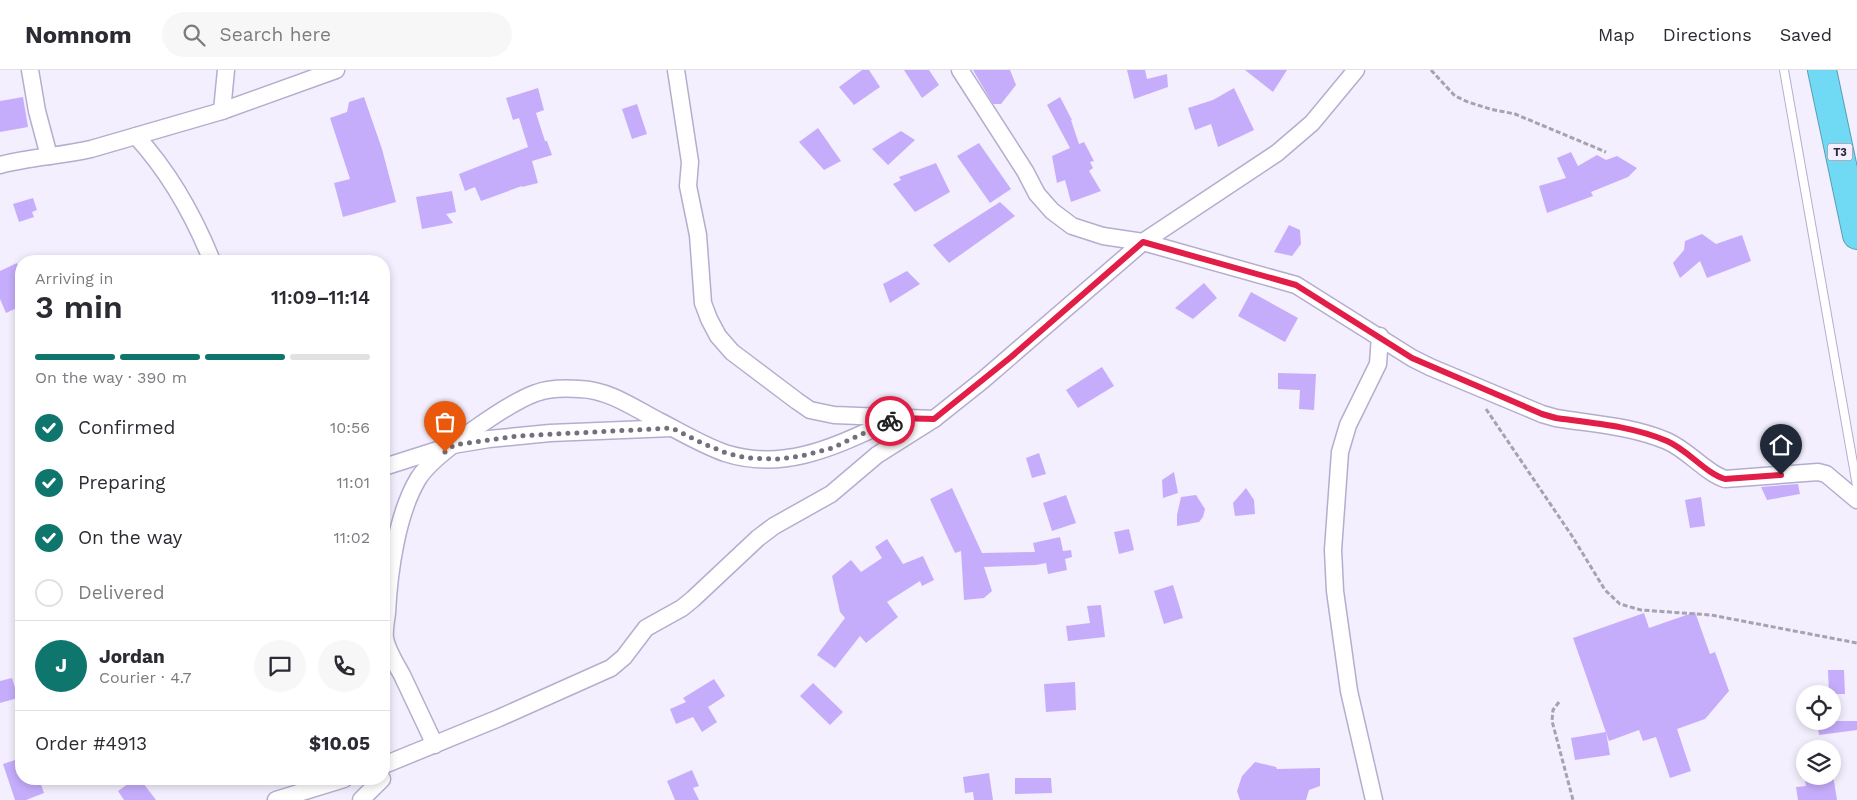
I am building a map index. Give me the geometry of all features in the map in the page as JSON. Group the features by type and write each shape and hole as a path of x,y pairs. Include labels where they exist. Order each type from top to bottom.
{"highway":[{"name":"T3","path":"1822,70 1857,234"}],"street":[{"path":"30,70 37,112 49,156"},
{"path":"222,110 226,70"},
{"path":"0,165 24,159 74,153 136,136 222,110 336,70"},
{"path":"676,70 690,162 688,186 698,235 703,303 718,336 732,352 810,410 834,415 934,419"},
{"path":"960,70 1025,171 1037,194 1052,211 1072,226 1104,236 1143,242 1296,285 1380,336 1412,358 1549,416 1644,432 1668,441 1688,452 1716,476 1725,479 1818,472 1826,474 1857,500"},
{"path":"390,763 611,668 624,657 646,628 682,608 758,538 774,526 830,494 877,455 934,419 1004,363 1143,242 1277,153 1312,123 1356,70"},
{"path":"136,136 152,154 175,186 195,221 209,255"},
{"path":"1374,800 1349,692 1335,592 1332,550 1340,452 1348,425 1378,364 1380,336"},
{"path":"390,583 404,509 419,478 454,445 513,404 539,392 558,389 582,389 606,394 702,443 726,453 747,458 779,459 801,456 832,448 896,418"},
{"path":"390,465 454,445 517,436 672,428"},
{"path":"390,648 435,745"},
{"path":"276,800 325,785"},
{"path":"361,800 376,785"}],"lane":[{"path":"1784,70 1857,486"}],"path":[{"path":"1431,70 1455,96 1490,109 1515,114 1606,152"},
{"path":"1469,383 1572,536 1605,590 1620,604 1641,610 1711,615 1857,643"},
{"path":"1559,702 1553,710 1552,720 1573,800"}],"building":[{"path":"862,70 869,70 880,87 854,105 839,87"},
{"path":"904,70 929,70 939,85 922,98"},
{"path":"973,70 1010,70 1016,85 1001,104 993,104"},
{"path":"1127,70 1145,70 1147,79 1167,74 1168,87 1134,99"},
{"path":"1245,70 1287,70 1273,92"},
{"path":"538,88 544,110 536,113 545,141 547,141 552,155 532,161 538,183 522,186 481,201 475,187 465,191 459,174 528,147 519,118 513,120 506,98"},
{"path":"1234,88 1254,130 1218,147 1211,124 1195,130 1188,108 1213,100"},
{"path":"23,97 28,127 0,132 0,101"},
{"path":"364,97 382,149 396,202 343,217 334,183 350,179 330,118 347,112 349,102"},
{"path":"1060,97 1072,120 1079,144 1084,142 1094,161 1090,162 1093,168 1089,171 1101,191 1071,202 1065,180 1057,183 1052,156 1070,148 1047,105"},
{"path":"637,104 647,134 632,139 622,109"},
{"path":"818,128 841,161 824,170 799,142"},
{"path":"901,131 915,140 888,165 872,149"},
{"path":"979,143 1011,189 990,203 957,156"},
{"path":"1571,152 1578,166 1597,155 1606,160 1617,156 1637,168 1628,177 1591,192 1593,196 1547,213 1539,186 1566,178 1557,158"},
{"path":"936,163 950,192 915,212 893,184 901,180 899,177"},
{"path":"452,191 456,212 446,214 453,223 422,229 416,197"},
{"path":"33,198 37,210 32,212 34,217 19,222 13,204"},
{"path":"1000,202 1015,216 949,263 933,245"},
{"path":"1289,225 1300,230 1301,244 1292,256 1274,252"},
{"path":"1702,234 1716,244 1742,235 1751,261 1707,278 1700,261 1680,278 1673,263 1684,250 1685,241"},
{"path":"15,264 15,309 6,313 0,299 0,271"},
{"path":"907,271 920,284 890,303 883,284"},
{"path":"1204,283 1217,298 1193,319 1175,308"},
{"path":"1251,292 1298,318 1285,342 1238,316"},
{"path":"1102,367 1114,386 1078,408 1066,390"},
{"path":"1278,373 1316,374 1314,410 1299,409 1300,390 1278,389"},
{"path":"1039,453 1046,474 1032,478 1026,458"},
{"path":"1174,472 1178,493 1163,498 1162,480"},
{"path":"1798,484 1800,494 1767,500 1761,487"},
{"path":"952,488 982,553 1035,552 1033,543 1060,537 1063,551 1071,550 1072,557 1065,559 1067,570 1048,574 1046,563 984,567 992,591 984,598 964,600 961,551 955,553 930,499"},
{"path":"1246,488 1254,500 1255,514 1235,516 1233,503"},
{"path":"1066,495 1076,523 1052,531 1043,503"},
{"path":"1196,495 1205,509 1203,517 1199,522 1177,526 1177,515 1181,497"},
{"path":"1701,497 1705,526 1690,528 1685,500"},
{"path":"1129,529 1134,550 1119,554 1114,532"},
{"path":"887,539 903,564 923,556 934,580 922,586 920,581 887,602 898,617 866,643 860,636 835,668 817,655 845,618 840,612 832,576 851,560 861,572 882,558 875,547"},
{"path":"1173,585 1183,618 1164,624 1154,591"},
{"path":"1101,605 1105,637 1068,641 1066,626 1090,623 1087,606"},
{"path":"1695,612 1710,654 1715,652 1729,691 1705,719 1677,729 1691,771 1670,778 1656,737 1643,741 1639,730 1609,741 1573,638 1644,613 1649,628"},
{"path":"1828,670 1844,670 1845,694 1841,694 1841,685 1829,685"},
{"path":"12,678 15,688 15,699 0,703 0,681"},
{"path":"714,679 725,696 708,707 717,722 702,732 693,717 676,724 670,709 686,702 683,698"},
{"path":"1075,682 1076,710 1046,712 1044,684"},
{"path":"813,683 843,712 830,725 800,696"},
{"path":"1841,721 1857,721 1857,730 1819,735 1818,730 1841,730"},
{"path":"1606,732 1610,755 1575,760 1571,738"},
{"path":"15,760 15,785 41,785 44,793 26,800 15,800 3,764"},
{"path":"1255,762 1276,767 1277,769 1320,768 1320,786 1309,790 1306,800 1240,800 1237,791 1242,776"},
{"path":"692,770 699,786 693,788 699,800 675,800 667,781"},
{"path":"989,773 993,800 974,800 973,792 965,793 963,777"},
{"path":"1015,778 1051,778 1052,793 1015,794"},
{"path":"126,785 145,785 156,800 124,800 118,791"},
{"path":"1835,785 1837,800 1798,800 1796,787"}],"way so far":[{"path":"445,452 454,445 517,436 672,428 726,453 747,458 779,459 816,453 832,448 890,421"}],"route":[{"path":"890,421 896,418 934,419 1011,357 1143,242 1296,285 1380,336 1412,358 1542,414 1556,418 1644,432 1668,441 1688,452 1716,476 1725,479 1781,475"}]}
